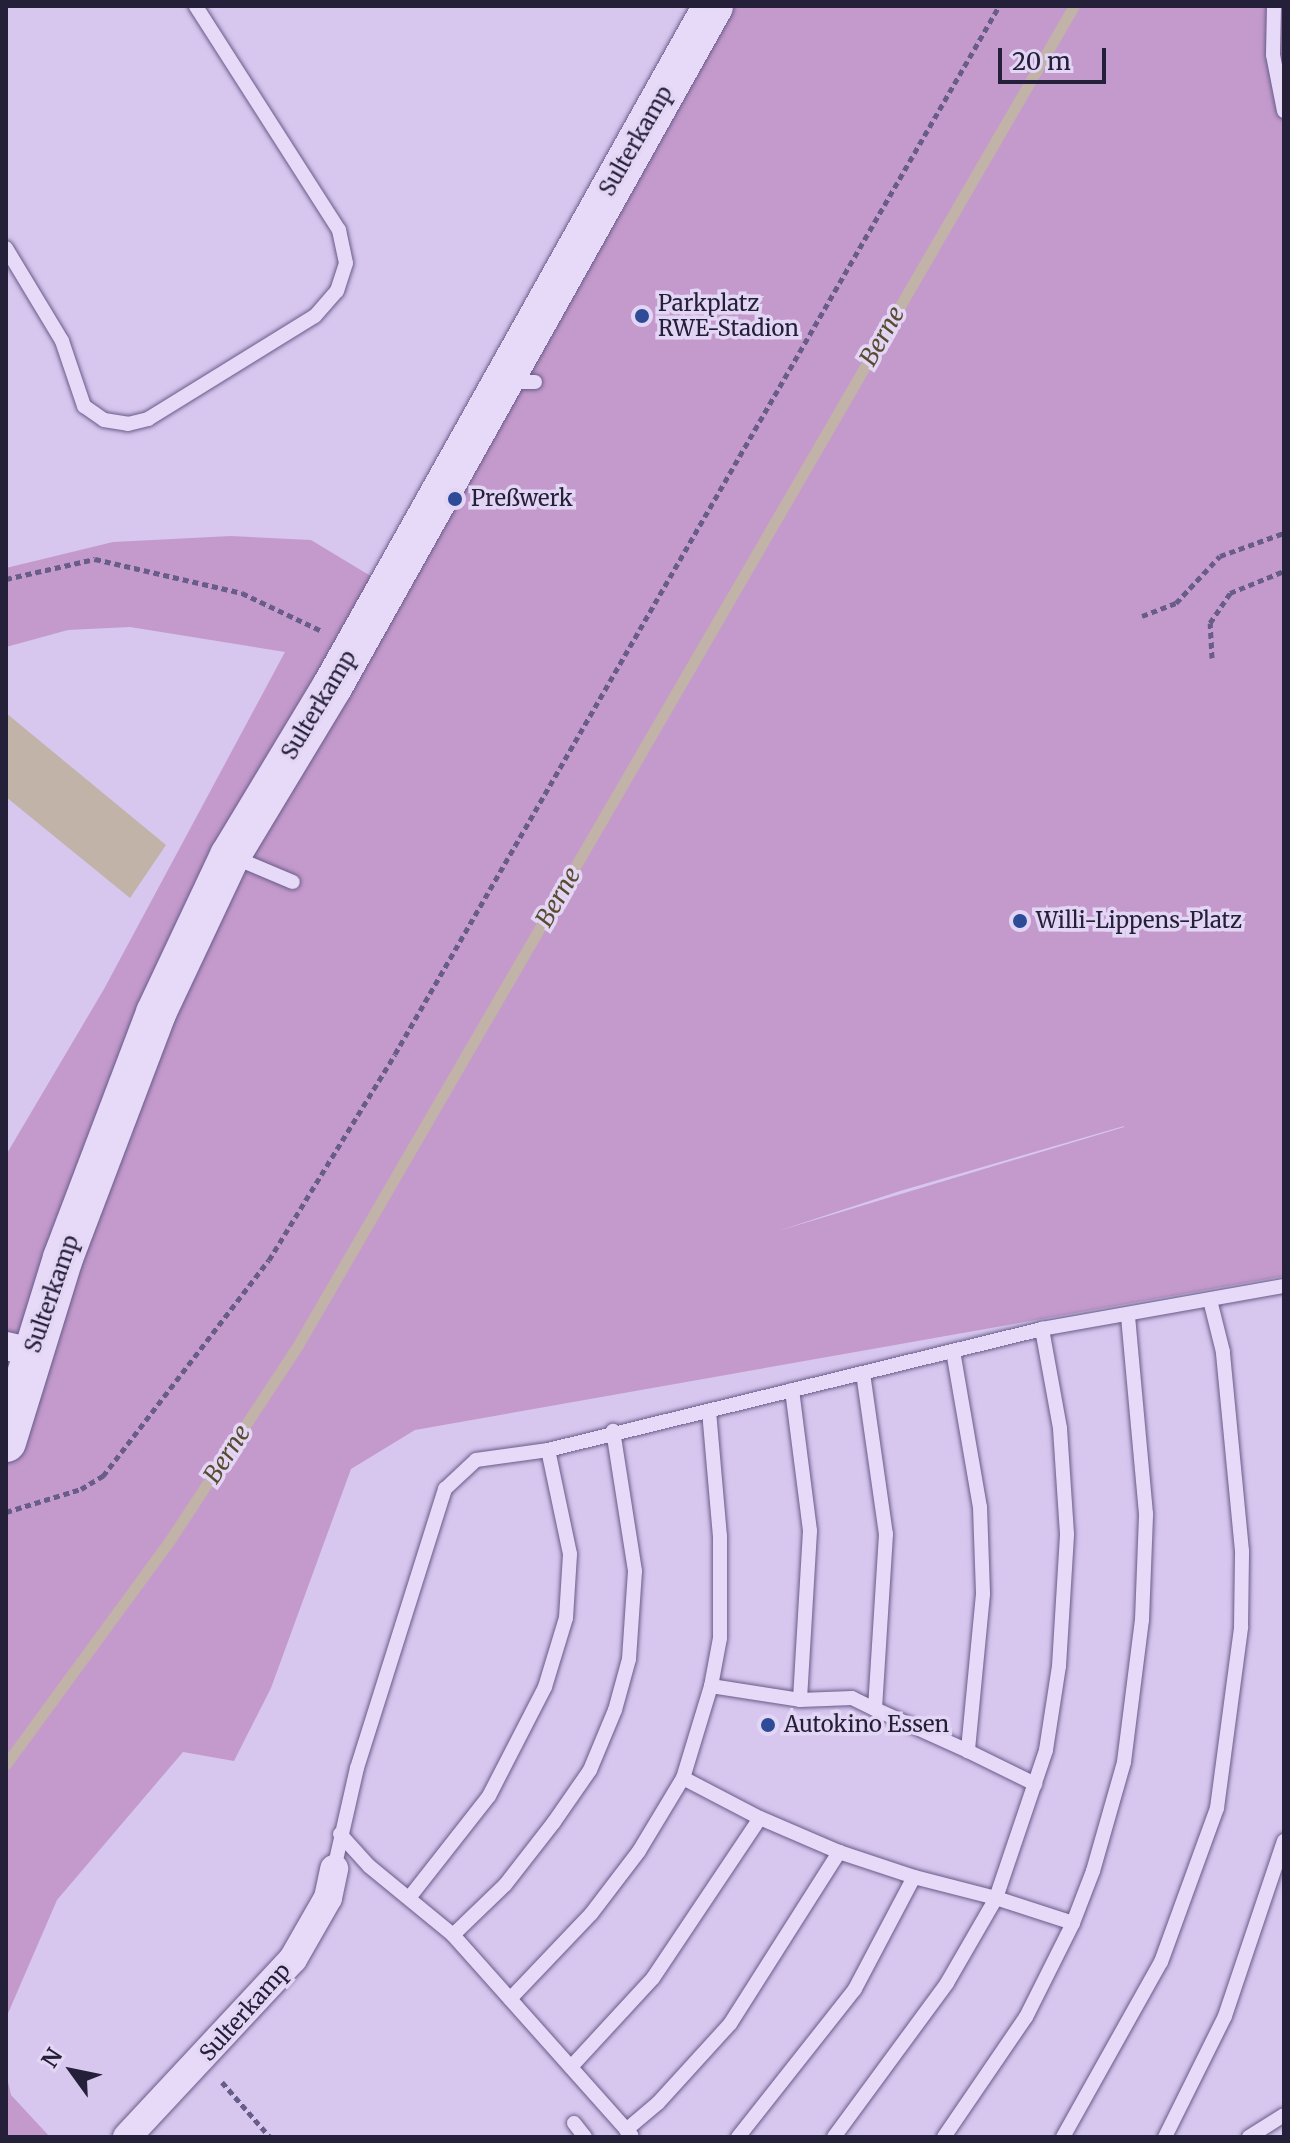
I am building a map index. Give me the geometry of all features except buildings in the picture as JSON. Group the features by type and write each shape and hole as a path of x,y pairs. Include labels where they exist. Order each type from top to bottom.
{"street":[{"name":"Sulterkamp","path":"6,1442 18,1349 156,1013 230,856 354,646 517,382 713,6"},
{"name":"Sulterkamp","path":"127,2137 203,2060 293,1959 328,1898 334,1869"}],"lane":[{"path":"6,248 62,341 84,406 104,420 128,424 148,419 315,316 337,291 346,263 339,230 196,6"},
{"path":"1274,6 1273,55 1284,111"},
{"path":"230,856 293,882"},
{"path":"334,1869 340,1834 445,1489 476,1460 548,1450 613,1431 709,1411 1042,1329 1284,1286"},
{"path":"1063,2137 1161,1962 1217,1808 1241,1627 1242,1551 1223,1352 1210,1300"},
{"path":"944,2137 1026,2017 1073,1923 1124,1762 1142,1620 1146,1514 1128,1316"},
{"path":"834,2137 947,1983 996,1898 1035,1784 1059,1666 1067,1534 1060,1428 1042,1329"},
{"path":"953,1351 981,1521 983,1594 968,1751"},
{"path":"863,1373 886,1534 875,1709"},
{"path":"792,1390 810,1531 800,1700"},
{"path":"510,1999 591,1914 639,1851 683,1778 711,1686 720,1638 720,1536 709,1411"},
{"path":"453,1935 505,1885 554,1822 590,1770 615,1710 629,1659 635,1571 613,1431"},
{"path":"409,1898 489,1796 545,1687 566,1618 570,1554 548,1450"},
{"path":"711,1686 800,1700 852,1698 1035,1784"},
{"path":"683,1778 760,1818 839,1852 1073,1923"},
{"path":"571,2067 653,1978 760,1818"},
{"path":"340,1834 453,1935 629,2134 730,2024 839,1852"},
{"path":"1165,2137 1225,2016 1284,1841"},
{"path":"738,2137 855,1989 914,1877"},
{"path":"1249,2137 1284,2115"},
{"path":"574,2123 585,2137"}],"path":[{"path":"6,1512 81,1489 103,1476 269,1260 395,1054 999,6"},
{"path":"1142,616 1176,603 1220,556 1284,533"},
{"path":"6,579 95,559 147,569 242,593 354,646"},
{"path":"1212,658 1210,623 1230,593 1284,571"},
{"path":"203,2060 270,2137"}],"shaded area":[{"path":"716,6 1284,6 1284,1276 415,1430 351,1469 271,1688 234,1761 183,1752 57,1900 6,2018 6,1463 159,1015","holes":["1124,1127 778,1231 900,1191"]},
{"path":"231,536 311,540 384,584 290,746 28,1346 6,1341 6,1155 104,989 285,652 130,627 68,630 6,647 6,568 113,542"},
{"path":"6,713 166,845 130,898 6,797"},
{"path":"6,2073 11,2095 50,2137 6,2137"}],"waterway":[{"name":"Berne","path":"6,1764 168,1543 298,1345 1074,6"}],"place":[{"name":"Parkplatz RWE-Stadion","path":"642,316"},
{"name":"Preßwerk","path":"455,499"},
{"name":"Willi-Lippens-Platz","path":"1020,921"},
{"name":"Autokino Essen","path":"768,1725"}]}
